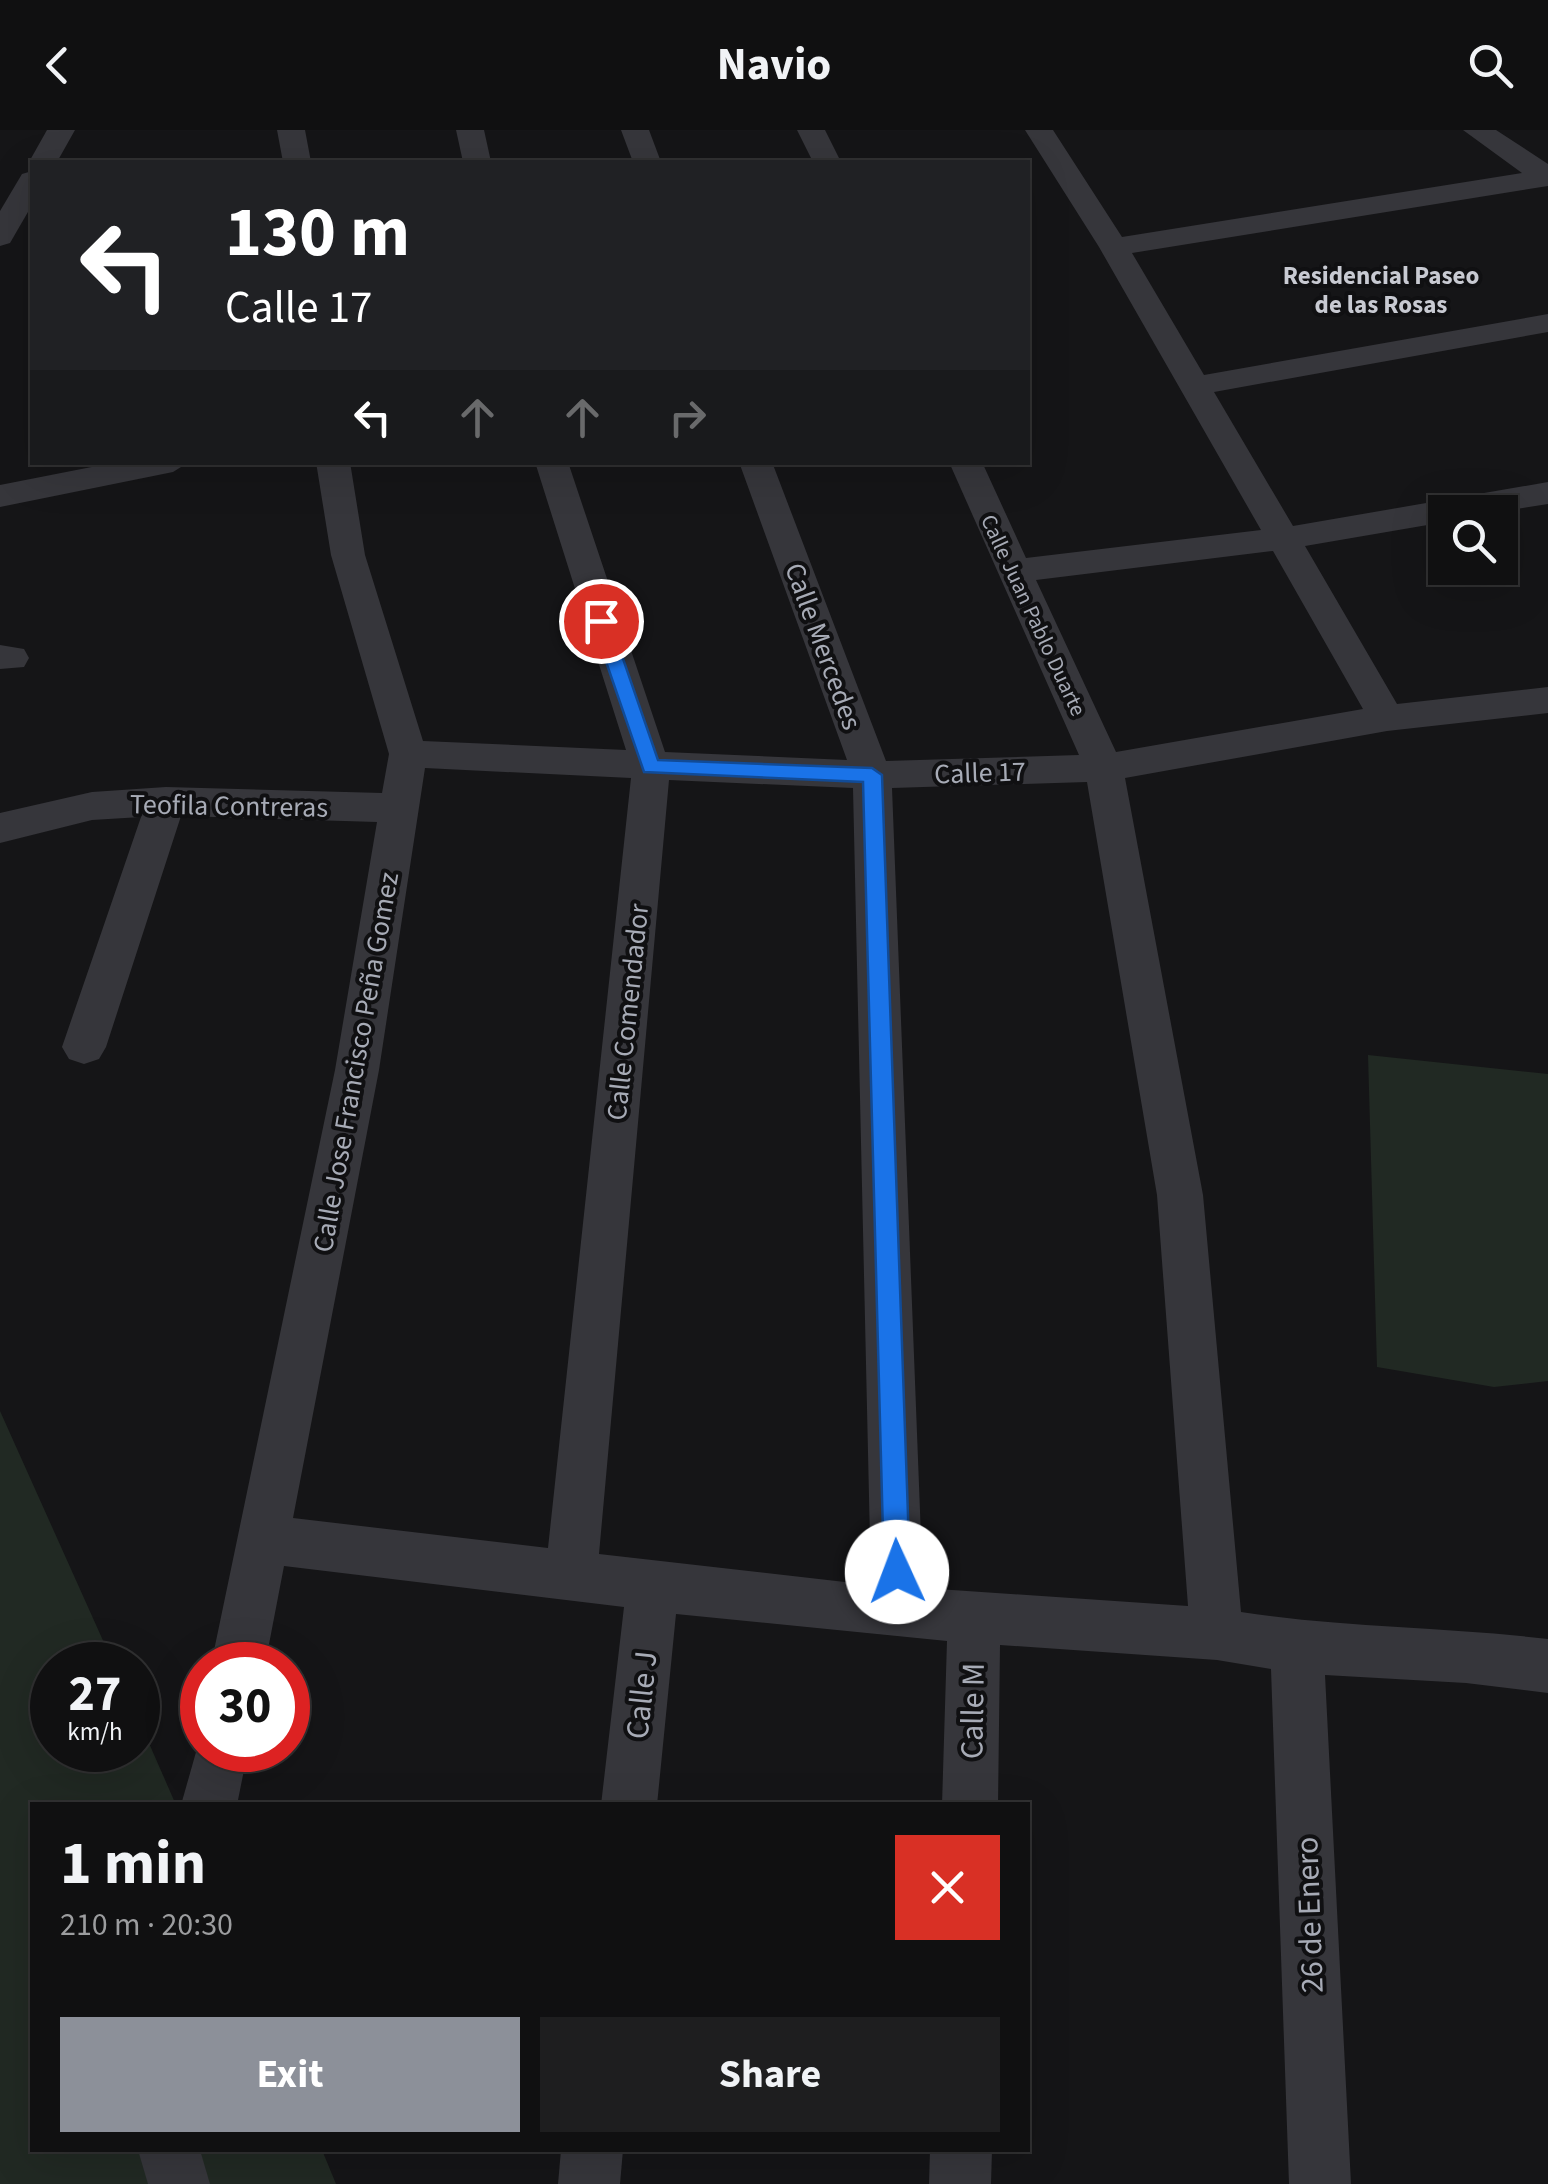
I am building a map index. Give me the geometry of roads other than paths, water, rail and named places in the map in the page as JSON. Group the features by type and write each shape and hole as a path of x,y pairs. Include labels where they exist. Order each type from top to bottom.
{"street":[{"path":"43,160 61,130"},
{"path":"291,130 296,160"},
{"path":"470,130 478,160"},
{"path":"635,130 646,160"},
{"path":"811,130 827,160"},
{"path":"1038,130 1196,386 1387,718"},
{"path":"1477,130 1548,177"},
{"path":"1114,248 1548,177"},
{"path":"0,237 30,184"},
{"path":"1196,386 1548,322"},
{"path":"0,496 158,465"},
{"name":"Calle Jose Francisco Peña Gomez","path":"243,1642 357,1070 408,754 348,554 333,465"},
{"name":"Calle Comendador","path":"552,465 651,767 571,1575"},
{"name":"Calle Mercedes","path":"757,465 872,775 898,1612"},
{"name":"Calle Juan Pablo Duarte","path":"966,465 1104,768 1180,1195 1217,1634"},
{"path":"1013,572 1281,539 1548,492"},
{"name":"Calle 17","path":"408,754 872,775 1104,768 1387,718 1548,700"},
{"path":"84,1047 166,801"},
{"name":"Teofila Contreras","path":"0,828 92,806 166,801 400,808"},
{"path":"263,1539 898,1612 1217,1634 1297,1646 1466,1656 1548,1666"},
{"name":"Calle J","path":"630,1802 653,1585"},
{"name":"Calle M","path":"970,1802 974,1616"},
{"name":"26 de Enero","path":"1297,1646 1320,2184"},
{"path":"210,1802 216,1772"},
{"path":"171,2152 179,2184"},
{"path":"589,2184 592,2152"},
{"path":"960,2184 961,2152"}],"district":[{"name":"Residencial Paseo de las Rosas","path":"1381,290"}]}
